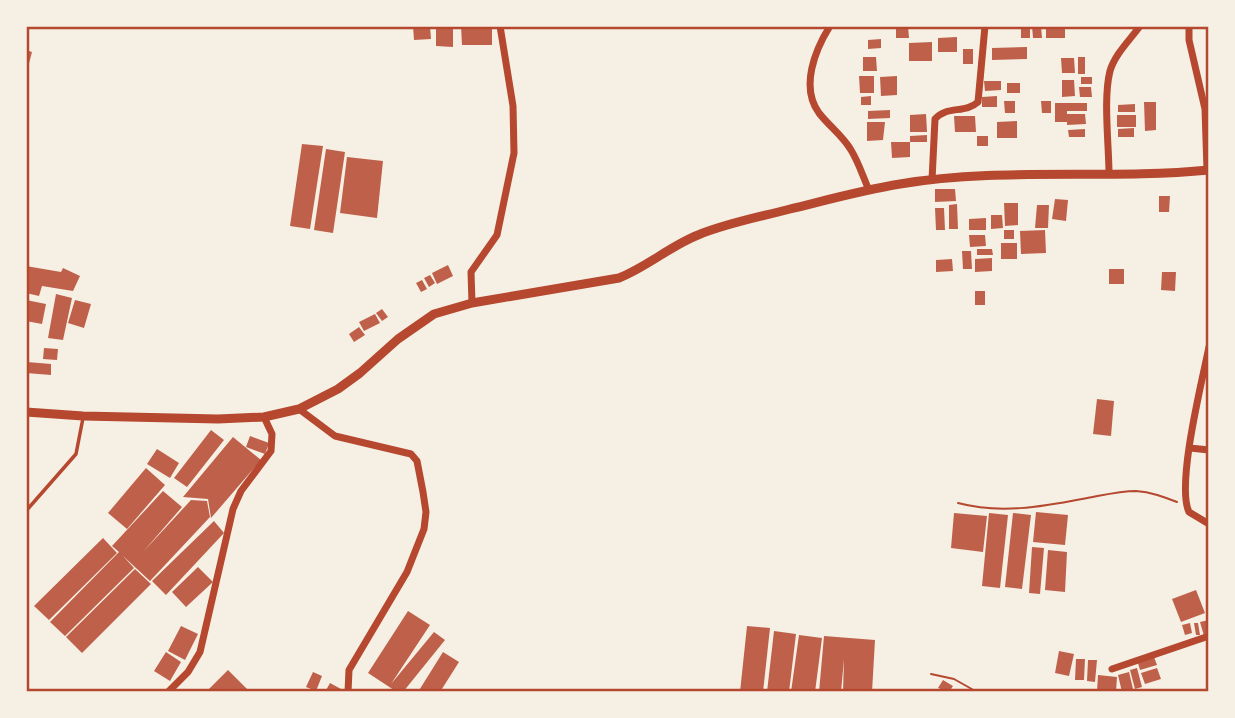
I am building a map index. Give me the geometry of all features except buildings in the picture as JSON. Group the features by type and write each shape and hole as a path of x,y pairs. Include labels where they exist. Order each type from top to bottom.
{"street":[{"path":"472,303 471,272 497,236 514,153 513,106 500,26"},
{"path":"830,26 821,39 811,68 813,99 821,116 852,152 869,190"},
{"path":"932,180 935,119 947,110 967,109 978,102 985,26"},
{"path":"1109,174 1110,70 1121,50 1140,26"},
{"path":"26,412 218,419 264,417 299,409 350,382 426,318 472,303 619,278 640,269 699,234 747,220 869,190 932,180 1109,174 1208,166 1205,109 1189,40 1189,26"},
{"path":"1209,347 1190,448 1185,494 1189,512 1209,524"},
{"path":"299,409 335,436 411,454 417,461 423,492 426,512 424,529 407,572 349,670 348,692"},
{"path":"168,692 188,672 200,652 233,509 241,491 271,451 272,434 264,417"},
{"path":"1190,448 1209,450"},
{"path":"1112,669 1209,636"}],"lane":[{"path":"26,511 76,454 83,416"}],"path":[{"path":"958,503 987,508 1029,508 1136,491 1186,505"},
{"path":"931,674 954,679 977,692"}]}
